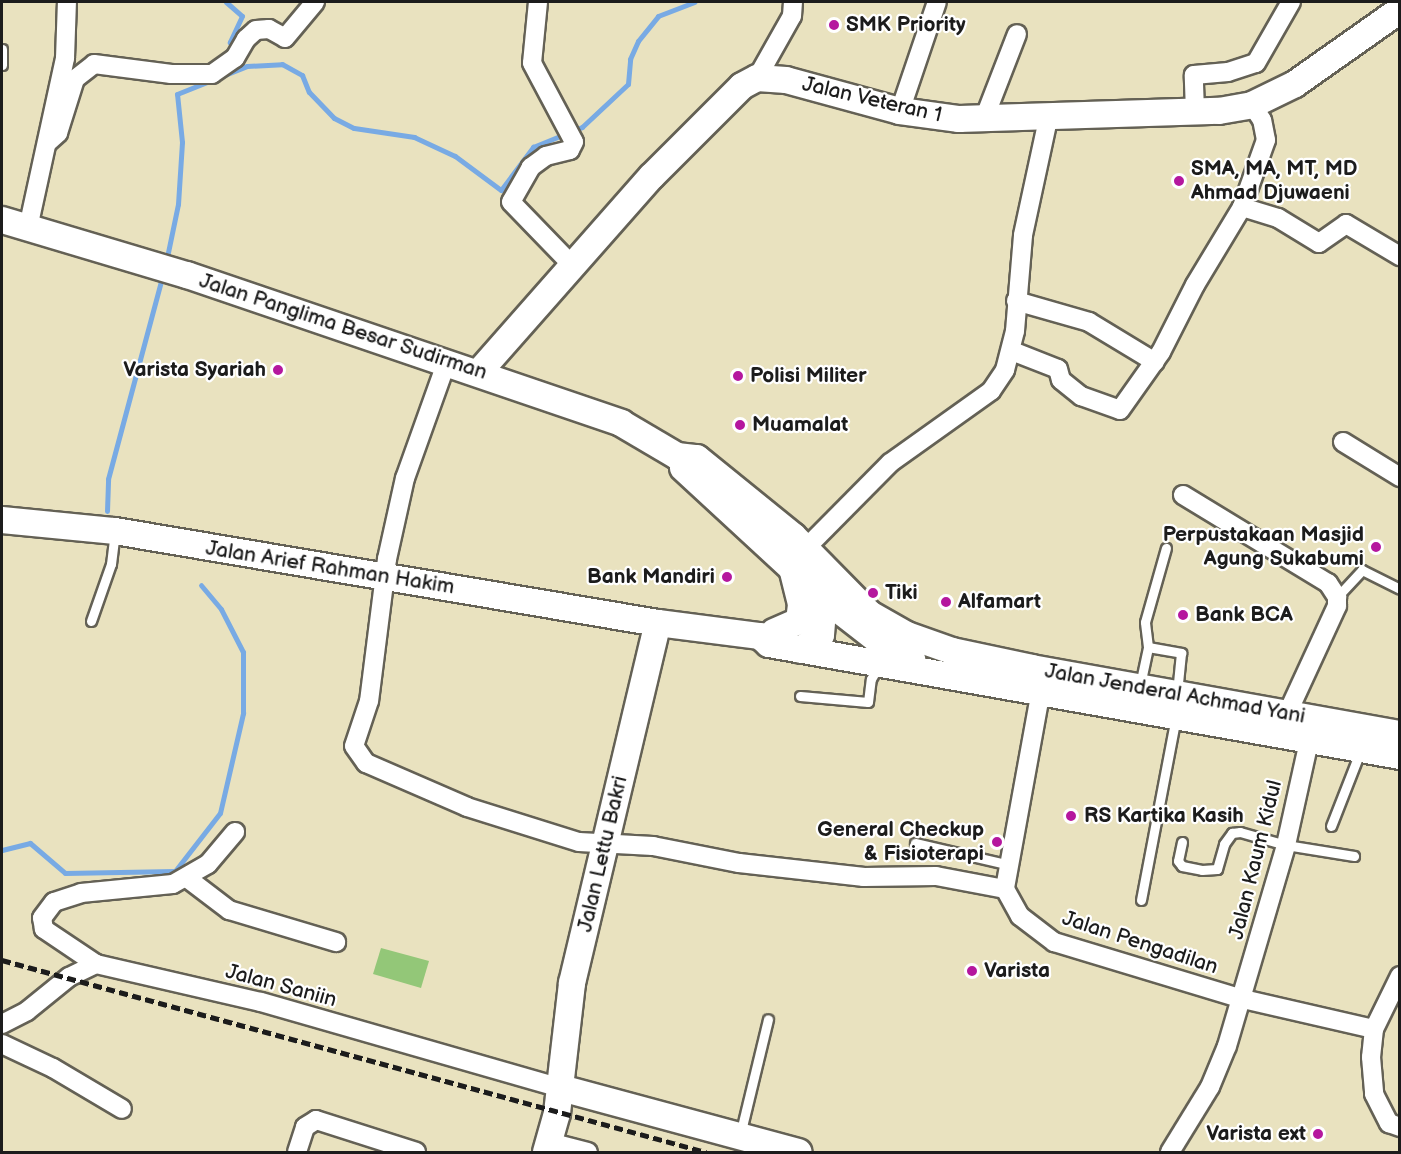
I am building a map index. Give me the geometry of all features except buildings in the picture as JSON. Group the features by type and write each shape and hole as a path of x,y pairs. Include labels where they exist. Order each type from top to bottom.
{"main road":[{"name":"Jalan Veteran 1","path":"757,78 786,80 900,111 984,119 1048,119 1195,112 1252,105 1317,70 1400,10"},
{"path":"479,372 652,176 742,86 757,78"},
{"name":"Jalan Panglima Besar Sudirman","path":"2,220 187,275 447,361 621,423 677,456 697,458 745,494 870,614 952,663"},
{"name":"Jalan Panglima Besar Sudirman","path":"677,456 684,470 713,492 793,571 826,600 876,662 952,663"},
{"name":"Jalan Arief Rahman Hakim","path":"2,520 116,531 658,623 767,634 876,662"},
{"path":"810,644 826,600 812,556"},
{"path":"767,634 799,621 801,604 793,571"},
{"name":"Jalan Lettu Bakri","path":"548,1147 561,1088 572,984 658,623"},
{"name":"Jalan Jenderal Achmad Yani","path":"952,663 1041,690 1102,691 1140,687 1176,704 1309,741 1400,756"},
{"name":"Jalan Jenderal Achmad Yani","path":"952,663 1176,704 1287,714 1400,734"},
{"path":"561,1088 739,1138 799,1152"}],"street":[{"path":"27,228 65,58 67,2"},
{"path":"47,143 58,133 75,79 94,64 171,74 212,74 235,58 246,39 256,30 269,29 285,38 315,2"},
{"path":"538,2 532,63 573,142 570,150 546,156 531,167 511,202 572,265"},
{"path":"757,78 792,16 793,2"},
{"path":"900,111 938,2"},
{"path":"1195,112 1194,75 1228,72 1256,63 1291,2"},
{"path":"984,119 1017,34"},
{"path":"1012,351 1058,369 1061,380 1081,396 1118,411 1155,362 1195,285 1242,207 1266,140 1262,120 1252,105"},
{"path":"812,556 891,463 991,391 1012,351 1023,235 1048,119"},
{"path":"1242,207 1278,218 1319,243 1346,224 1400,256"},
{"path":"1016,301 1089,321 1155,362"},
{"path":"447,361 405,478 387,559 388,576 369,701 356,735 356,754 375,770 467,807 574,840 605,846 653,846 739,863 864,877 936,876 1005,889 1041,690"},
{"path":"1343,442 1400,477"},
{"path":"1183,495 1328,583 1337,597 1337,606 1287,714"},
{"name":"Jalan Kaum Kidul","path":"1170,1152 1210,1087 1243,999 1286,845 1309,741"},
{"name":"Jalan Saniin","path":"235,832 208,864 187,878 159,887 69,895 54,902 42,918 44,929 96,963 261,1002 561,1088"},
{"path":"187,878 229,910 336,942"},
{"name":"Jalan Pengadilan","path":"1005,889 1020,916 1054,942 1243,999 1374,1029"},
{"path":"2,1024 27,1011 69,977 96,963"},
{"path":"1400,976 1374,1029 1371,1057 1374,1094 1389,1123 1400,1127"},
{"path":"2,1044 52,1068 122,1109"},
{"path":"297,1152 305,1127 316,1120 416,1152"},
{"path":"548,1147 588,1152"}],"lane":[{"path":"2,49 2,65"},
{"path":"91,621 111,564 116,531"},
{"path":"1140,687 1148,647 1145,622 1166,548"},
{"path":"1337,597 1362,570 1400,589"},
{"path":"1141,900 1176,704 1180,653 1148,647"},
{"path":"800,696 863,704 868,702 876,662"},
{"path":"1331,826 1360,750"},
{"path":"1182,842 1178,861 1182,866 1202,870 1217,869 1224,844 1233,833 1240,832 1286,845 1354,856"},
{"path":"915,843 1010,865"},
{"path":"739,1138 768,1019"}],"green space":[{"path":"381,948 429,961 421,988 373,974"}],"waterway":[{"path":"226,2 242,16 230,42 234,52"},
{"path":"166,262 178,204 182,142 177,94 247,66 282,64 302,75 309,92 334,118 354,128 414,137 455,156 501,190 533,147 582,127 628,84 630,59 638,41 658,16 694,2"},
{"path":"107,511 108,479 163,274"},
{"path":"2,850 30,843 65,873 175,871 220,813 243,713 243,652 221,609 201,585"}],"railway":[{"path":"2,960 706,1152"}],"place":[{"name":"SMK Priority","path":"834,25"},
{"name":"SMA, MA, MT, MD Ahmad Djuwaeni","path":"1179,181"},
{"name":"Varista Syariah","path":"278,370"},
{"name":"Polisi Militer","path":"738,376"},
{"name":"Muamalat","path":"740,425"},
{"name":"Perpustakaan Masjid Agung Sukabumi","path":"1376,547"},
{"name":"Bank Mandiri","path":"727,577"},
{"name":"Tiki","path":"873,593"},
{"name":"Alfamart","path":"946,602"},
{"name":"Bank BCA","path":"1183,615"},
{"name":"RS Kartika Kasih","path":"1071,816"},
{"name":"General Checkup & Fisioterapi","path":"997,842"},
{"name":"Varista","path":"972,971"},
{"name":"Varista ext","path":"1318,1134"}]}
